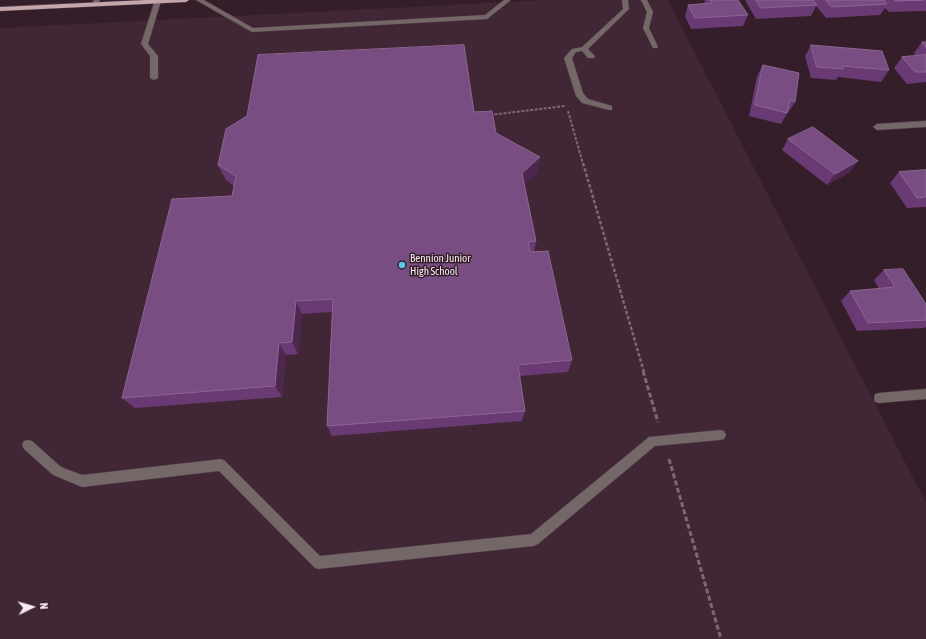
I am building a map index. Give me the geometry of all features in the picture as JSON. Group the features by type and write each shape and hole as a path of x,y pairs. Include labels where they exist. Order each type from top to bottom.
{"main road":[{"path":"0,9 96,2 186,0"}],"street":[{"path":"199,0 252,30 487,17 508,0"},
{"path":"609,108 585,101 579,94 568,58 574,50 584,49 626,9 625,0"},
{"path":"644,0 650,12 646,28 655,47"},
{"path":"154,78 154,56 144,44 158,1"},
{"path":"584,49 591,56"},
{"path":"877,127 926,124"},
{"path":"879,398 926,394"},
{"path":"28,445 58,471 82,480 221,466 318,563 534,540 653,440 720,435"}],"path":[{"path":"488,115 566,106 721,639"}],"shaded area":[{"name":"Bennion Junior High School","path":"546,0 668,0 926,503 926,639 0,639 0,28"}],"building":[{"path":"710,0 738,0 748,15 695,18 688,5 712,3"},
{"path":"756,0 813,0 817,5 761,8"},
{"path":"826,0 884,0 887,4 832,7"},
{"path":"895,0 924,0 896,1"},
{"path":"464,45 474,112 492,111 496,133 540,157 522,173 536,241 528,242 530,252 548,251 572,360 518,365 525,411 327,426 333,299 296,301 292,342 279,343 275,386 122,398 172,199 232,196 236,176 218,165 226,129 247,116 258,55"},
{"path":"811,45 882,51 889,70 842,66 843,69 817,67"},
{"path":"926,55 926,72 915,72 902,57"},
{"path":"763,65 799,73 795,102 790,100 787,113 755,105"},
{"path":"813,127 858,161 835,174 788,139"},
{"path":"926,170 926,197 917,198 899,172"},
{"path":"903,269 926,304 926,320 868,323 850,291 895,287 884,270"}],"place":[{"name":"Bennion Junior High School","path":"402,265"}]}
